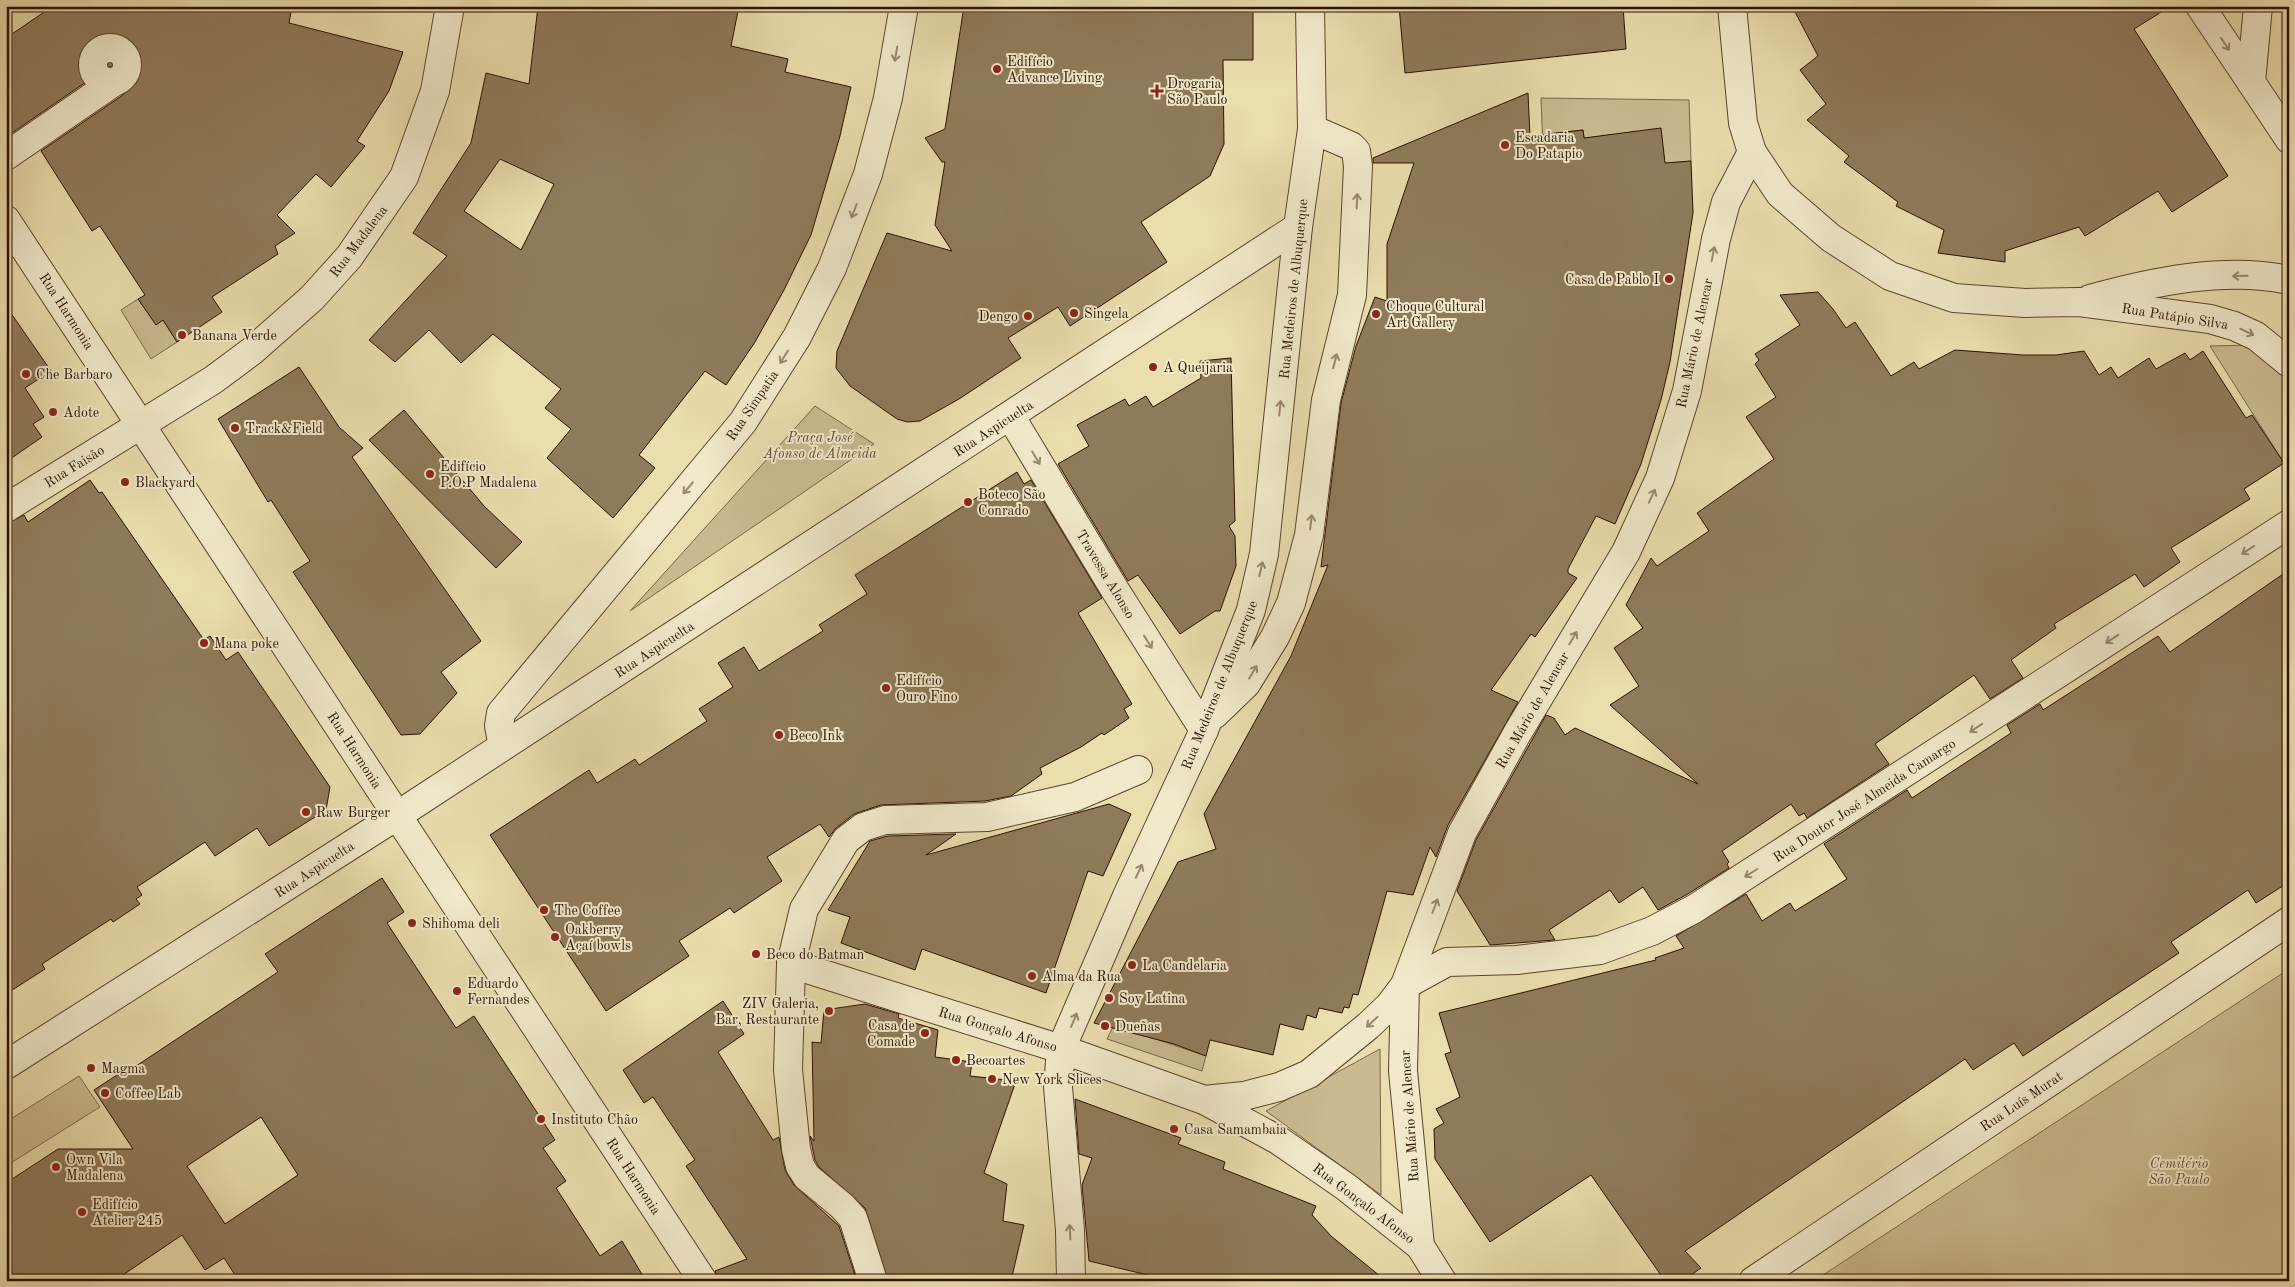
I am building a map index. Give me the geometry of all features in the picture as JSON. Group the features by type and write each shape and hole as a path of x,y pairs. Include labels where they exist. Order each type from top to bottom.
{"street":[{"name":"Rua Madalena","path":"141,424 201,389 252,351 312,298 349,257 404,177 435,91 450,6"},
{"name":"Rua Simpatia","path":"503,746 499,726 501,713 743,422 797,337 832,268 868,174 888,98 904,6"},
{"name":"Rua Medeiros de Albuquerque","path":"1071,1281 1070,1230 1058,1086 1061,1049 1127,896 1206,725 1251,610 1264,554 1298,228 1312,129 1310,6"},
{"name":"Rua Patápio Silva","path":"1732,6 1743,123 1752,152 1780,194 1830,238 1890,276 1954,298 2025,303 2079,302 2210,320 2234,326 2256,336 2289,363"},
{"path":"2200,6 2289,139"},
{"path":"2251,82 2258,6"},
{"path":"6,156 114,82"},
{"path":"1206,725 1246,684 1274,637 1291,603 1309,535 1326,400 1352,295 1358,166 1356,151 1351,146 1312,129"},
{"name":"Rua Mário de Alencar","path":"1442,1281 1420,1246 1403,1071 1405,986 1462,833 1518,732 1626,552 1660,478 1687,391 1716,239 1726,202 1752,152"},
{"name":"Rua Harmonia","path":"6,220 702,1281"},
{"name":"Rua Aspicuelta","path":"6,1065 398,815 1011,417 1298,228"},
{"name":"Rua Patápio Silva","path":"2079,302 2122,290 2166,281 2270,275 2289,280"},
{"name":"Travessa Alonso","path":"1011,417 1115,590 1206,725"},
{"name":"Rua Faisão","path":"6,508 141,424"},
{"name":"Rua Doutor José Almeida Camargo","path":"1405,986 1446,962 1517,960 1600,950 1652,931 1694,909 1779,856 2289,524"},
{"path":"873,1281 854,1218 807,1177 800,1166 788,1070 791,964 804,909 846,840 863,827 885,820 987,817 1075,797 1138,770"},
{"name":"Rua Luís Murat","path":"1753,1281 2289,921"},
{"path":"1422,940 1446,962"},
{"name":"Rua Gonçalo Afonso","path":"791,964 1061,1049 1204,1100 1278,1140 1346,1187 1420,1246"},
{"name":"Rua Gonçalo Afonso","path":"1204,1100 1244,1096 1279,1086 1309,1074 1368,1026 1389,1006 1405,986"}],"green space":[{"path":"1541,98 1689,100 1691,161 1665,164 1586,149 1583,130 1547,134 1544,177"},
{"path":"138,299 156,324 163,320 177,342 151,359 121,310"},
{"path":"2251,345 2289,381 2289,471 2210,346"},
{"name":"Praça José Afonso de Almeida","path":"815,406 874,444 630,611"},
{"name":"Cemitério São Paulo","path":"2289,969 2289,1281 1814,1281"},
{"path":"1114,1025 1206,1056 1202,1071 1107,1039"},
{"path":"1380,1049 1381,1195 1266,1111"},
{"path":"79,1076 100,1107 6,1166 6,1122"}],"building":[{"path":"53,6 292,6 289,23 403,52 389,91 357,141 365,146 331,187 316,174 277,215 295,233 275,246 278,254 212,297 222,312 177,342 163,320 156,325 138,299 145,295 100,226 92,231 41,151 123,95 130,81 127,73 113,66 105,69 6,137 6,38"},
{"path":"538,6 576,6 606,10 607,6 739,6 731,46 788,59 785,72 851,87 840,136 811,235 784,290 755,342 726,385 705,371 639,455 655,468 613,518 547,458 571,429 545,408 561,389 493,334 461,363 429,330 395,362 369,340 447,256 413,233 471,143 486,73 529,84","holes":["500,159 554,184 521,250 464,211"]},
{"path":"964,6 1253,6 1253,60 1223,60 1224,144 1210,176 1141,222 1167,262 1070,326 1058,307 1008,338 1021,358 959,399 920,421 907,422 897,419 850,386 836,368 837,351 887,233 952,251 935,225 945,162 942,162 925,138 945,129"},
{"path":"1399,6 1623,6 1626,49 1405,73"},
{"path":"1792,6 2171,6 2134,29 2228,176 2172,212 2158,191 2085,236 2079,227 2005,251 2005,262 1938,253 1944,230 1896,206 1898,202 1844,162 1849,156 1807,120 1826,104 1800,70 1818,56"},
{"path":"1528,93 1530,136 1583,130 1584,138 1661,128 1665,163 1691,161 1693,213 1670,362 1661,400 1641,464 1615,524 1596,516 1568,569 1568,573 1577,578 1535,637 1531,634 1491,690 1518,702 1448,825 1436,857 1430,847 1413,895 1387,891 1358,995 1353,994 1349,1008 1344,1007 1342,1013 1319,1008 1316,1018 1307,1015 1303,1030 1280,1024 1273,1055 1210,1040 1206,1056 1174,1044 1094,1023 1178,862 1216,849 1204,814 1291,656 1328,565 1321,567 1341,403 1356,346 1375,297 1387,301 1387,244 1414,163 1373,163 1373,158"},
{"path":"1818,292 1846,328 1855,322 1891,376 1914,362 1919,369 1955,350 2023,355 2056,355 2084,351 2099,375 2111,367 2118,378 2149,358 2156,369 2185,353 2190,360 2203,351 2246,418 2252,415 2284,463 2244,489 2250,499 2171,548 2180,562 2144,587 2135,574 2054,624 2056,628 2011,660 2023,678 1990,699 1974,675 1875,744 1889,764 1807,818 1804,813 1799,816 1791,804 1722,851 1729,862 1727,864 1729,868 1686,895 1658,910 1643,887 1619,903 1610,890 1549,930 1555,940 1490,945 1457,891 1476,840 1546,715 1554,718 1565,735 1575,728 1698,784 1610,705 1639,686 1614,648 1643,628 1626,605 1651,558 1657,566 1709,531 1697,513 1774,459 1746,417 1776,397 1755,364 1759,360 1755,354 1800,325 1780,295"},
{"path":"6,306 51,371 25,388 44,417 33,424 42,437 6,462"},
{"path":"1231,358 1235,521 1229,526 1235,536 1236,566 1220,611 1215,611 1180,634 1138,575 1128,581 1058,464 1089,446 1077,425 1125,399 1129,406 1146,396 1153,407 1201,378 1200,361"},
{"path":"299,367 339,427 363,448 352,457 481,641 441,672 457,693 420,734 401,735 293,572 310,561 271,500 268,502 218,419"},
{"name":"Edifício P.O.P Madalena","path":"404,410 484,506 522,542 496,568 369,440"},
{"path":"1017,472 1024,484 1031,480 1102,598 1078,613 1132,704 1124,709 1129,718 1104,735 1102,733 1081,747 1040,768 1042,774 1011,796 985,801 881,805 854,814 836,828 829,837 820,824 767,857 782,881 734,913 730,908 679,941 689,956 606,1011 490,835 589,770 597,783 635,759 639,765 707,721 699,709 733,687 718,663 744,647 759,671 823,631 819,625 867,594 855,575"},
{"path":"90,480 99,493 102,492 204,640 210,636 226,660 238,652 330,787 326,810 269,846 257,828 215,856 205,842 137,887 142,895 136,899 140,904 113,922 111,919 42,964 45,969 6,994 6,524 24,515 28,522"},
{"path":"2289,570 2289,882 2256,903 2248,890 2171,942 2179,953 2023,1056 2014,1043 1973,1070 1965,1059 1685,1251 1701,1268 1683,1281 1665,1281 1591,1175 1490,1242 1435,1159 1434,1129 1444,1123 1436,1109 1460,1097 1445,1054 1451,1052 1439,1013 1656,960 1655,958 1684,948 1676,936 1746,894 1762,921 1790,903 1795,911 1847,879 1824,844 1907,790 1912,798 2011,733 2007,725 2040,704 2043,710 2158,636 2170,652"},
{"path":"1109,804 1131,814 1103,876 1088,871 1046,993 922,949 915,970 841,943 850,917 828,910 870,841 888,836 956,834 926,855"},
{"path":"382,878 404,912 387,923 456,1028 474,1016 555,1140 543,1148 566,1181 556,1188 600,1256 622,1241 646,1281 239,1281 224,1258 205,1270 182,1235 114,1281 6,1281 6,1183 58,1149 133,1149 94,1090 117,1075 124,1074 278,972 265,954","holes":["261,1117 298,1175 225,1224 187,1166"]},
{"path":"723,1001 744,1034 718,1052 773,1140 779,1137 785,1170 794,1185 839,1226 857,1281 719,1281 715,1271 747,1259 686,1166 695,1160 653,1097 644,1103 623,1070"},
{"path":"865,1004 899,1014 898,1018 938,1030 935,1057 972,1062 970,1076 1016,1081 984,1173 1007,1184 1003,1221 1024,1225 1011,1281 888,1281 865,1208 819,1167 815,1160 810,1136 814,1141 812,1042 821,1043 824,1010"},
{"path":"1075,1099 1181,1138 1178,1144 1225,1162 1223,1169 1316,1206 1312,1215 1331,1236 1386,1281 1173,1281 1089,1261 1082,1185 1092,1158 1079,1154"}],"place":[{"name":"Edifício Advance Living","path":"997,69"},
{"name":"Drogaria São Paulo","path":"1157,91"},
{"name":"Escadaria Do Patapio","path":"1505,145"},
{"name":"Casa de Pablo I","path":"1669,279"},
{"name":"Singela","path":"1074,313"},
{"name":"Choque Cultural Art Gallery","path":"1376,314"},
{"name":"Dengo","path":"1028,316"},
{"name":"Banana Verde","path":"182,335"},
{"name":"A Queijaria","path":"1153,367"},
{"name":"Che Barbaro","path":"26,374"},
{"name":"Adote","path":"53,412"},
{"name":"Track&Field","path":"235,428"},
{"name":"Edifício P.O.P Madalena","path":"430,474"},
{"name":"Blackyard","path":"125,482"},
{"name":"Boteco São Conrado","path":"968,502"},
{"name":"Mana poke","path":"204,643"},
{"name":"Edifício Ouro Fino","path":"886,688"},
{"name":"Beco Ink","path":"779,735"},
{"name":"Raw Burger","path":"306,812"},
{"name":"The Coffee","path":"544,910"},
{"name":"Shihoma deli","path":"412,923"},
{"name":"Oakberry Açaí bowls","path":"555,937"},
{"name":"Beco do Batman","path":"756,954"},
{"name":"La Candelaria","path":"1132,965"},
{"name":"Alma da Rua","path":"1032,976"},
{"name":"Eduardo Fernandes","path":"457,991"},
{"name":"Soy Latina","path":"1109,998"},
{"name":"ZIV Galeria, Bar, Restaurante","path":"829,1011"},
{"name":"Dueñas","path":"1105,1026"},
{"name":"Casa de Comade","path":"925,1033"},
{"name":"Becoartes","path":"956,1060"},
{"name":"Magma","path":"91,1068"},
{"name":"New York Slices","path":"992,1079"},
{"name":"Coffee Lab","path":"105,1093"},
{"name":"Instituto Chão","path":"541,1119"},
{"name":"Casa Samambaia","path":"1174,1129"},
{"name":"Own Vila Madalena","path":"56,1167"},
{"name":"Edifício Atelier 245","path":"82,1212"}]}
